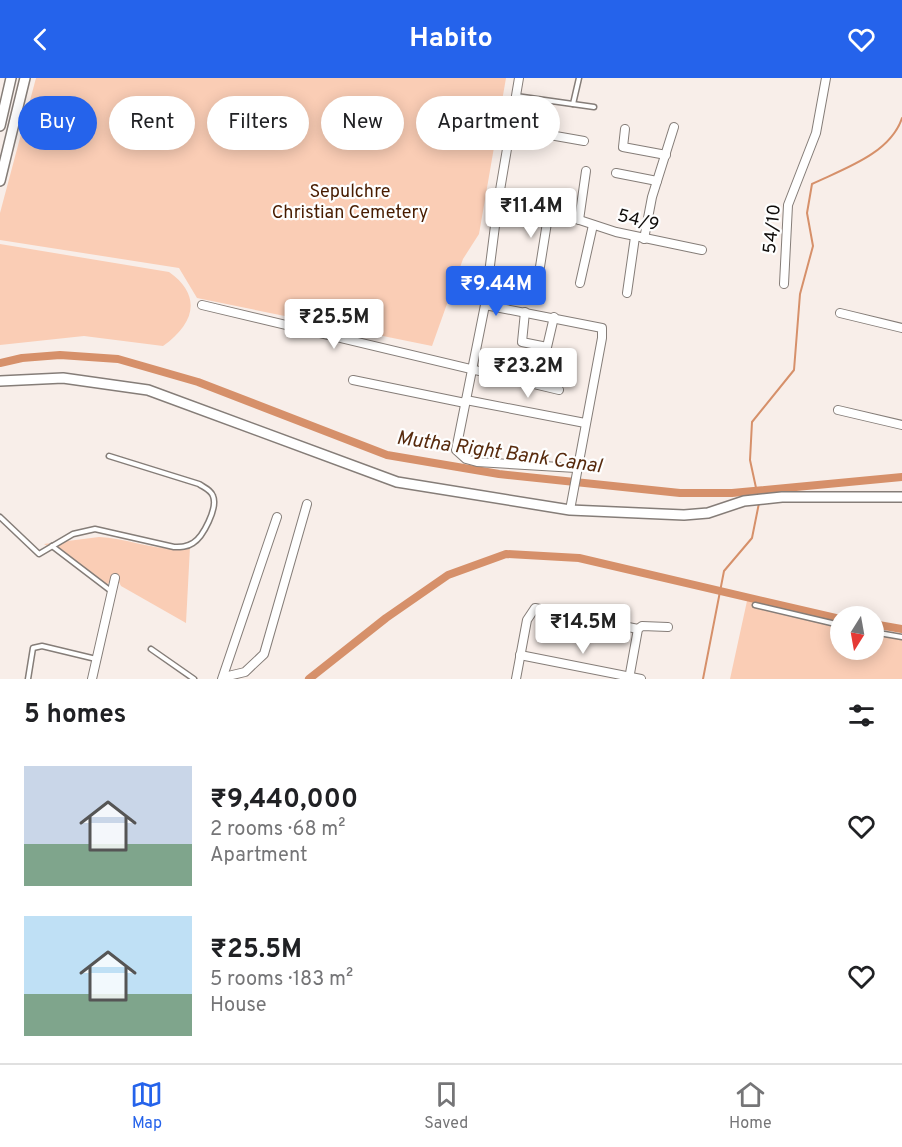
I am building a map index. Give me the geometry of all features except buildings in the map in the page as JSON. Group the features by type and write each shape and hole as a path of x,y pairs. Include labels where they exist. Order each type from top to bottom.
{"street":[{"path":"0,181 25,78"},
{"path":"516,96 519,78"},
{"name":"54/10","path":"784,284 788,205 798,177 806,165 818,126 826,78"},
{"path":"0,126 9,81 21,91"},
{"path":"644,239 657,181 674,127"},
{"path":"625,129 623,147 666,155"},
{"path":"560,137 584,141"},
{"path":"506,150 485,305 456,450 459,455 477,462 576,471"},
{"path":"579,220 586,171"},
{"path":"616,173 657,181"},
{"name":"54/9","path":"498,202 549,210 635,237 702,250"},
{"path":"539,273 549,210"},
{"path":"580,283 593,225"},
{"path":"627,293 635,237"},
{"path":"202,305 559,390"},
{"path":"485,305 602,328 603,338 571,505"},
{"path":"525,312 522,342 547,347 554,317"},
{"path":"840,313 902,328"},
{"path":"0,381 63,378 148,390 397,482 571,505 684,515 708,513 744,501 782,497 902,497"},
{"path":"354,381 585,423"},
{"path":"838,410 902,425"},
{"path":"223,678 245,672 264,654 307,504"},
{"path":"223,678 277,517"},
{"path":"92,679 115,578"},
{"path":"516,679 527,620 535,608 638,629 642,626 668,627"},
{"path":"629,678 638,629"},
{"path":"520,655 641,679"}],"lane":[{"path":"573,104 579,78"},
{"path":"560,102 594,107"},
{"path":"0,517 39,554 73,534 95,529 174,547 184,547 200,537 214,508 214,498 210,490 199,484 109,456"},
{"path":"52,546 112,591"},
{"path":"755,605 830,623"},
{"path":"884,634 902,638"},
{"path":"28,679 33,648 42,646 97,659"},
{"path":"151,649 194,679"}],"green space":[{"name":"Sepulchre Christian Cemetery","path":"36,78 506,78 503,96 416,96 416,150 494,150 479,234 463,259 432,346 197,298 179,268 0,240 0,213 18,146 18,150 97,150 97,96 31,96"},
{"path":"0,244 169,272 187,291 190,310 187,319 182,329 163,346 84,336 0,345"},
{"path":"99,537 168,549 190,547 186,623 121,586 115,574 107,585 44,544"},
{"path":"747,601 830,621 830,660 884,660 884,632 902,635 902,679 730,679"}],"waterway":[{"path":"758,497 750,460 752,422 794,370 800,294 813,246 807,213 812,184 851,166 876,151 896,131 902,118"},
{"name":"Mutha Right Bank Canal","path":"0,363 22,358 60,355 118,359 198,382 387,455 499,474 680,493 732,493 902,477"},
{"path":"703,679 724,571 752,538 759,503"},
{"path":"309,679 386,618 448,575 506,554 579,558 830,617"},
{"path":"884,626 902,629"}]}
